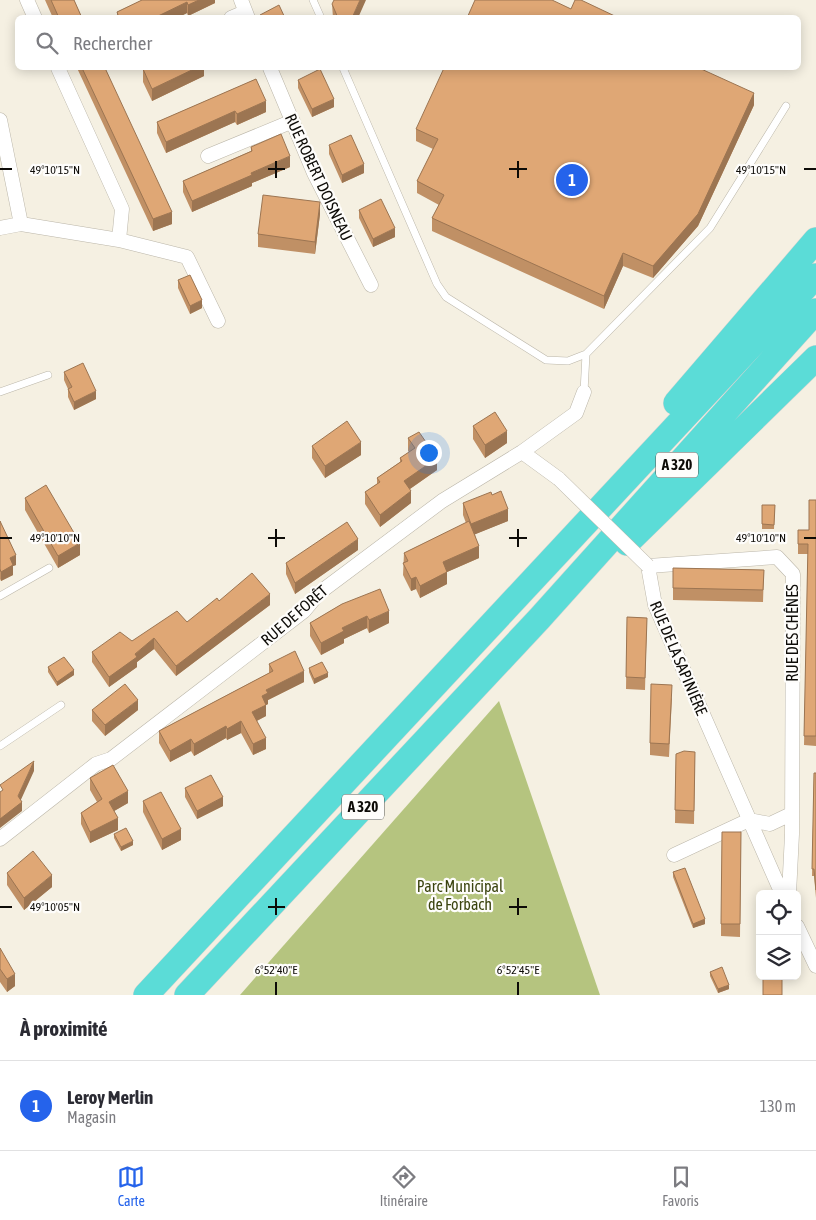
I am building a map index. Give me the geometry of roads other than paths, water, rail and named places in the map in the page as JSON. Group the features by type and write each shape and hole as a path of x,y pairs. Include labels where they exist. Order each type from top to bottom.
{"highway":[{"path":"609,497 662,419 816,240"},
{"name":"A 320","path":"146,995 816,276"},
{"name":"A 320","path":"187,995 539,619 816,311"},
{"path":"539,619 611,558 816,358"}],"street":[{"path":"27,0 34,15"},
{"path":"59,70 122,209 119,240"},
{"name":"RUE ROBERT DOISNEAU","path":"271,70 314,173 371,285"},
{"path":"0,120 21,224"},
{"path":"208,156 293,121"},
{"path":"0,228 21,224 119,240 187,257 218,321"},
{"name":"RUE DE FORÊT","path":"0,839 96,764 111,759 157,725 304,611 319,593 442,501 522,452 576,413 584,392"},
{"path":"522,452 559,480 648,566"},
{"name":"RUE DES CHÊNES","path":"648,566 777,557 793,574 789,890"},
{"name":"RUE DE LA SAPINIÈRE","path":"648,566 655,605 780,890"},
{"path":"674,855 749,820 770,824 791,814"},
{"path":"801,934 816,966"}],"lane":[{"path":"313,0 320,15"},
{"path":"343,70 437,284 446,296 546,360 568,361 586,354 710,228 786,106"},
{"path":"584,392 586,354"},
{"path":"0,392 48,375"},
{"path":"0,596 49,568"},
{"path":"0,746 61,705"}],"place":[{"name":"Leroy Merlin","path":"572,180"}],"park label":[{"name":"Parc Municipal de Forbach","path":"460,895"}]}
